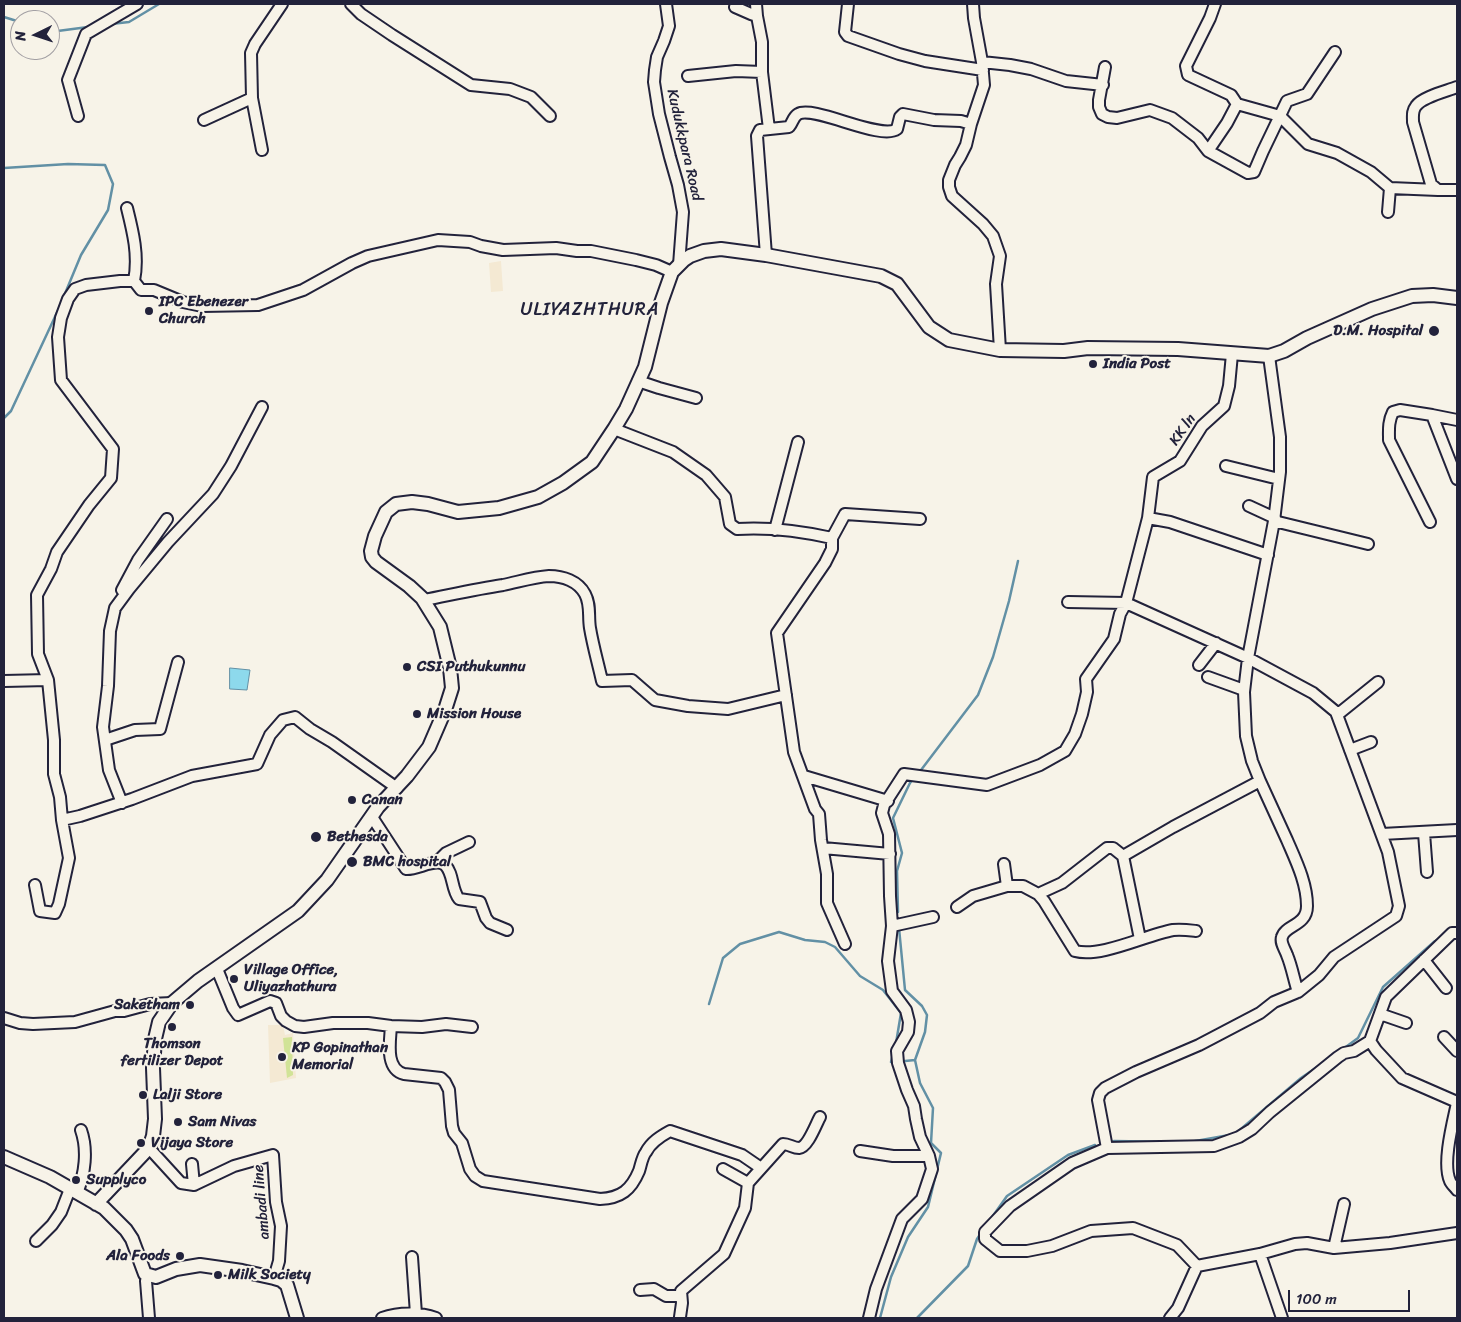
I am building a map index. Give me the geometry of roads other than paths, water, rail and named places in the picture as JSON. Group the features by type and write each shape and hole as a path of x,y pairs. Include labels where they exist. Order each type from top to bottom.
{"main road":[{"path":"96,1204 149,1148 155,1119 154,1068 156,1039 159,1022 172,1003 198,981 298,911 327,880 378,807 397,788 429,747 445,710 452,688 450,668 440,627 424,600 372,557 371,551 375,536 386,512 396,504 412,502 458,512 500,508 538,497 563,483 592,462 626,409 645,367 663,295 676,268 690,256 721,248 881,276 897,284 930,328 942,336 949,340 1000,350 1064,351 1088,348 1178,349 1269,356 1284,351 1307,338 1372,309 1412,296 1434,295 1457,298"},
{"path":"4,1157 50,1177 104,1208 126,1230 132,1239 145,1274 156,1277 176,1269 200,1265 242,1271 281,1280 287,1285 296,1318"}],"street":[{"path":"78,116 68,80 86,34 137,4"},
{"path":"262,150 252,98 251,53 282,4"},
{"path":"351,4 361,14 392,35 471,85 510,89 531,97 550,116"},
{"name":"Kudukkpara Road","path":"666,4 669,26 657,57 654,82 659,114 678,185 683,212 676,268"},
{"path":"756,4 762,42 762,72 769,129"},
{"path":"848,4 845,32 848,36 899,54 925,60 982,66 1010,65 1031,69 1066,81 1103,85"},
{"path":"973,4 984,86 966,145 955,165 949,187 952,196 992,236 1000,256 996,284 1000,350"},
{"path":"1215,4 1186,66 1188,74 1232,95 1237,104 1280,116 1308,144 1337,153 1371,172 1390,188 1457,190"},
{"path":"735,7 757,16"},
{"path":"1105,67 1099,100 1102,114 1117,118 1150,110 1172,118 1198,138 1208,151 1248,173 1254,172 1288,101 1307,94 1335,52"},
{"path":"688,76 762,72"},
{"path":"1438,190 1431,184 1428,176 1413,122 1413,111 1416,104 1457,87"},
{"path":"204,120 252,98"},
{"path":"1208,151 1237,104"},
{"path":"766,255 756,136 760,130 789,127 796,115 805,112 858,126 891,132 897,130 901,114 934,120 961,121 971,124"},
{"path":"1388,212 1390,188"},
{"path":"127,208 136,255 137,267 134,281 141,290 154,290 183,302 202,306 258,305 303,290 368,256 438,240 470,242 503,250 556,248 591,251 676,268"},
{"path":"35,885 40,911 55,913 60,904 69,858 60,797 54,774 54,740 48,680 38,654 37,595 57,552 89,504 111,478 113,449 61,380 58,337 68,299 75,289 120,281 134,281"},
{"name":"KK ln","path":"888,801 904,774 987,785 1040,765 1066,752 1082,714 1087,692 1086,679 1114,639 1120,614 1126,603 1148,518 1153,477 1180,460 1202,426 1224,406 1229,386 1232,354"},
{"path":"1269,356 1280,437 1279,479 1275,520 1248,658 1244,690 1246,736 1252,760 1298,866 1306,894 1307,908 1303,918 1298,924 1285,932 1282,937 1282,943 1288,956 1298,992"},
{"path":"638,381 696,398"},
{"path":"115,608 163,548 213,494 231,466 262,407"},
{"path":"1430,522 1389,440 1389,420 1393,412 1400,410 1457,420"},
{"path":"1432,415 1457,479"},
{"path":"614,429 673,452 706,475 725,497 730,524 736,529 752,528 805,532 832,538"},
{"path":"775,530 798,442"},
{"path":"1226,466 1279,479"},
{"path":"1249,506 1275,520 1368,544"},
{"path":"845,944 827,903 827,874 819,814 815,809 794,752 777,633 825,563 832,549 832,538 845,514 920,520"},
{"path":"1148,518 1170,522 1268,555"},
{"path":"122,803 110,770 103,727 108,686 110,631 115,608 124,586 138,560 167,519"},
{"path":"424,600 488,586 550,576 568,580 578,585 589,605 590,626 602,680 632,680 656,700 688,706 728,709 786,696"},
{"path":"1068,602 1126,603 1248,658 1312,693 1336,712 1388,852 1399,906 1396,916 1334,957 1319,975 1298,992 1274,1002 1260,1013 1199,1045 1136,1072 1105,1088 1100,1093 1098,1100 1108,1148"},
{"path":"1199,665 1216,643"},
{"path":"105,740 135,730 160,728 178,662"},
{"path":"1208,677 1244,690"},
{"path":"4,681 48,680"},
{"path":"1337,715 1378,682"},
{"path":"62,820 122,803 192,776 256,764 270,735 283,720 295,716 310,729 332,742 397,788"},
{"path":"1350,750 1371,742"},
{"path":"804,776 888,801 884,805 882,813 889,834 890,854 892,926 888,961 892,991 906,1010 909,1022 908,1032 896,1051 898,1063 914,1106 920,1137 929,1156 932,1169 922,1199 902,1219 876,1289 869,1318"},
{"path":"1123,856 1260,781"},
{"path":"372,817 406,869 414,869 437,862 446,853 469,842"},
{"path":"1382,834 1457,830"},
{"path":"1424,832 1427,872"},
{"path":"823,848 890,854"},
{"path":"1038,894 1062,883 1107,848 1113,848 1123,856 1140,939"},
{"path":"437,862 446,866 459,899 480,902 490,923 507,930"},
{"path":"1004,864 1007,886"},
{"path":"957,907 973,896 1007,886 1023,886 1038,894 1075,951 1081,953 1108,949 1172,930 1196,931"},
{"path":"892,926 933,917"},
{"path":"1198,1266 1177,1245 1133,1228 1091,1230 1052,1246 1027,1251 1000,1251 985,1239 985,1232 1010,1206 1072,1164 1108,1148 1214,1146 1239,1137 1252,1129 1344,1052 1354,1051 1370,1041 1386,997 1452,934 1457,933"},
{"path":"1424,960 1446,988"},
{"path":"217,969 233,1008 238,1015 270,1002 276,1003 281,1016 295,1026 304,1027 333,1023 422,1027 446,1024 472,1026"},
{"path":"4,1018 27,1024 74,1022 150,1004 172,1003"},
{"path":"1380,1014 1406,1023"},
{"path":"391,1026 390,1053 394,1069 399,1073 440,1078 445,1082 449,1090 452,1126 462,1143 470,1169 475,1176 483,1181 600,1199 613,1198 626,1192 638,1173 646,1151 657,1138 670,1131 742,1155 761,1168"},
{"path":"1444,1037 1457,1051"},
{"path":"1370,1041 1402,1078 1457,1103 1451,1128 1448,1156 1450,1182 1457,1190"},
{"path":"681,1318 681,1291 724,1254 745,1208 748,1183 783,1144 800,1148 804,1146 820,1117"},
{"path":"36,1241 52,1226 84,1173 84,1140 81,1130"},
{"path":"149,1148 181,1183 194,1185 192,1164"},
{"path":"860,1151 893,1156 929,1156"},
{"name":"ambadi line","path":"194,1185 243,1163 273,1155 276,1202 282,1226 279,1261 274,1278"},
{"path":"723,1169 748,1183"},
{"path":"1334,1248 1344,1204"},
{"path":"1198,1266 1260,1254 1295,1244 1307,1243 1334,1248 1390,1243 1457,1233"},
{"path":"1260,1254 1282,1318"},
{"path":"412,1257 416,1314"},
{"path":"1170,1318 1178,1308 1198,1266"},
{"path":"149,1275 146,1281 149,1318"},
{"path":"640,1290 654,1289 666,1296 681,1296"},
{"path":"382,1318 403,1314 426,1314 436,1318"}],"water":[{"path":"230,668 250,670 247,690 230,689"}],"waterway":[{"path":"111,24 129,22 159,4"},
{"path":"4,17 10,19"},
{"path":"60,31 88,27"},
{"path":"4,168 68,164 105,165 113,184 108,210 81,255 64,296"},
{"path":"4,418 11,411 60,306"},
{"path":"918,774 978,695 993,657 1018,561"},
{"path":"898,912 897,871 902,853 893,818 914,778"},
{"path":"880,1318 891,1277 908,1237 928,1207 941,1153 931,1143 933,1108 920,1083 915,1060 925,1032 927,1015 922,1006 905,990 899,928"},
{"path":"709,1004 723,958 740,944 779,932 805,940 825,942 835,947 860,976 883,990 901,1013 896,1043"},
{"path":"1343,1049 1358,1038 1383,987 1435,941 1441,938"},
{"path":"891,1062 893,1054"},
{"path":"905,1061 915,1060"},
{"path":"1190,1142 1235,1134 1301,1078 1320,1065"},
{"path":"1114,1141 1175,1142"},
{"path":"990,1220 1007,1196 1068,1155 1095,1145"},
{"path":"917,1318 968,1266 977,1239 981,1233"}],"place":[{"name":"IPC Ebenezer Church","path":"149,311"},
{"name":"D.M. Hospital","path":"1434,331"},
{"name":"India Post","path":"1093,364"},
{"name":"CSI Puthukunnu","path":"407,667"},
{"name":"Mission House","path":"417,714"},
{"name":"Canan","path":"352,800"},
{"name":"Bethesda","path":"316,837"},
{"name":"BMC hospital","path":"352,862"},
{"name":"Village Office, Uliyazhathura","path":"234,979"},
{"name":"Saketham","path":"190,1005"},
{"name":"Thomson fertilizer Depot","path":"172,1027"},
{"name":"KP Gopinathan Memorial","path":"282,1057"},
{"name":"Lalji Store","path":"143,1095"},
{"name":"Sam Nivas","path":"178,1122"},
{"name":"Vijaya Store","path":"141,1143"},
{"name":"Supplyco","path":"76,1180"},
{"name":"Ala Foods","path":"180,1256"},
{"name":"Milk Society","path":"218,1275"}],"district":[{"name":"ULIYAZHTHURA","path":"590,310"}]}
